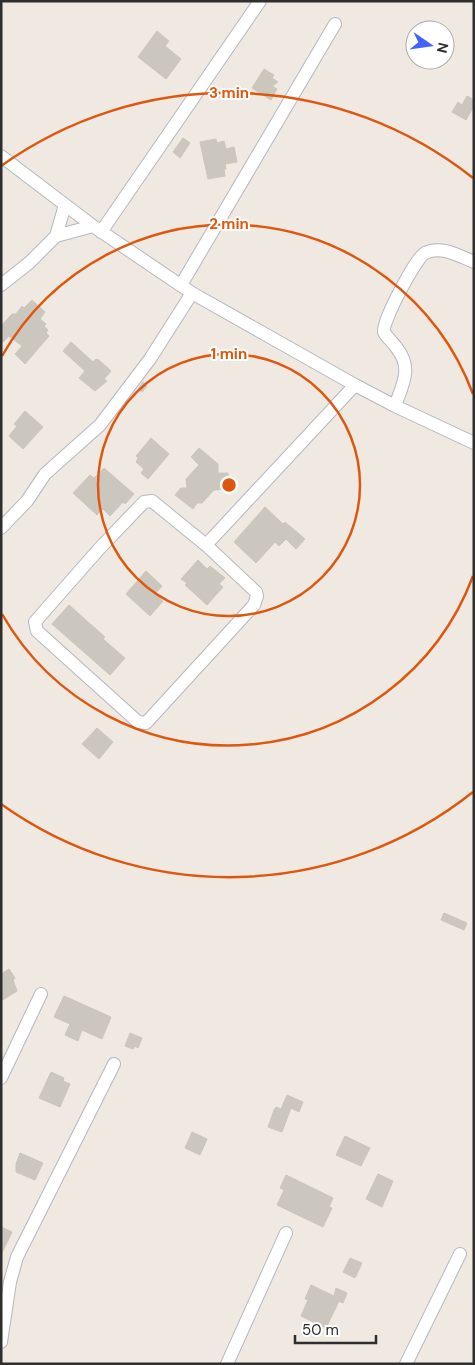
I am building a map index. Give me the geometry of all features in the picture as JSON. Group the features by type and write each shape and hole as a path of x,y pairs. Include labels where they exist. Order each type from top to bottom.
{"street":[{"path":"56,236 97,229 260,1"},
{"path":"181,285 335,24"},
{"path":"1,156 97,229 192,293 355,385 474,443"},
{"path":"1,285 29,263 56,236 65,205"},
{"path":"395,406 405,380 406,368 404,358 386,336 383,327 415,264 424,254 437,250 448,251 474,262"},
{"path":"1,528 27,501 45,474 100,425 118,398 134,381 150,359 192,293"},
{"path":"206,546 355,385"},
{"path":"152,501 206,546 256,592 256,601 146,723 138,722 37,631 35,622 99,549 144,502 152,501"},
{"path":"1,1078 41,994"},
{"path":"1,1342 10,1282 17,1257 114,1064"},
{"path":"227,1364 286,1232"},
{"path":"406,1364 460,1254"}],"building":[{"path":"157,31 169,41 165,46 181,59 166,79 138,57"},
{"path":"264,69 274,75 272,78 278,82 272,86 277,89 271,100 252,88"},
{"path":"467,96 474,100 474,106 466,120 452,112 458,102 462,105"},
{"path":"183,138 190,143 180,158 173,152"},
{"path":"216,139 217,143 224,141 226,149 234,147 237,162 225,164 225,176 208,179 200,142"},
{"path":"32,300 45,312 40,319 46,324 44,326 48,330 46,333 49,336 25,364 15,354 22,346 9,336 1,344 1,326 12,314 16,314 22,306 24,308"},
{"path":"71,342 93,362 96,359 99,360 111,371 104,379 107,381 95,391 79,378 85,371 63,351"},
{"path":"143,382 147,386 142,392 138,389"},
{"path":"25,411 43,427 23,449 9,436 17,426 14,424"},
{"path":"151,438 169,454 148,479 141,473 144,469 136,462 138,458 136,456"},
{"path":"199,448 218,464 218,473 228,473 229,489 214,490 202,503 197,503 193,509 175,495 181,488 187,488 186,479 199,465 191,457"},
{"path":"104,468 134,494 125,504 123,502 110,516 103,509 97,515 73,493 90,475 94,478"},
{"path":"265,507 283,524 285,522 305,539 296,549 286,539 279,546 275,542 256,563 234,542"},
{"path":"198,560 207,569 210,566 225,578 219,584 223,587 207,605 181,579"},
{"path":"146,571 162,586 155,594 163,601 150,616 126,594"},
{"path":"69,605 105,637 103,639 125,658 110,675 52,624"},
{"path":"97,728 113,742 99,759 82,744"},
{"path":"444,913 467,923 464,930 441,920"},
{"path":"9,969 15,978 13,980 17,991 1,1001 1,974"},
{"path":"64,996 111,1017 102,1039 82,1030 78,1041 65,1035 70,1024 54,1017"},
{"path":"130,1033 142,1038 138,1048 135,1046 133,1049 125,1046"},
{"path":"51,1072 64,1078 63,1081 70,1084 60,1107 39,1098"},
{"path":"287,1095 303,1102 299,1112 291,1108 282,1132 268,1127 274,1110 276,1107 281,1109"},
{"path":"192,1132 207,1139 200,1155 185,1148"},
{"path":"345,1136 370,1148 361,1166 336,1155"},
{"path":"20,1153 43,1163 35,1180 16,1172 16,1164"},
{"path":"378,1174 393,1181 382,1207 366,1199"},
{"path":"286,1175 333,1198 329,1207 332,1208 323,1227 277,1205 284,1190 280,1188"},
{"path":"1,1227 12,1232 1,1255"},
{"path":"350,1258 362,1263 355,1278 343,1272"},
{"path":"311,1285 334,1296 336,1288 347,1293 343,1303 339,1301 326,1328 301,1316 308,1300 305,1299"}]}
